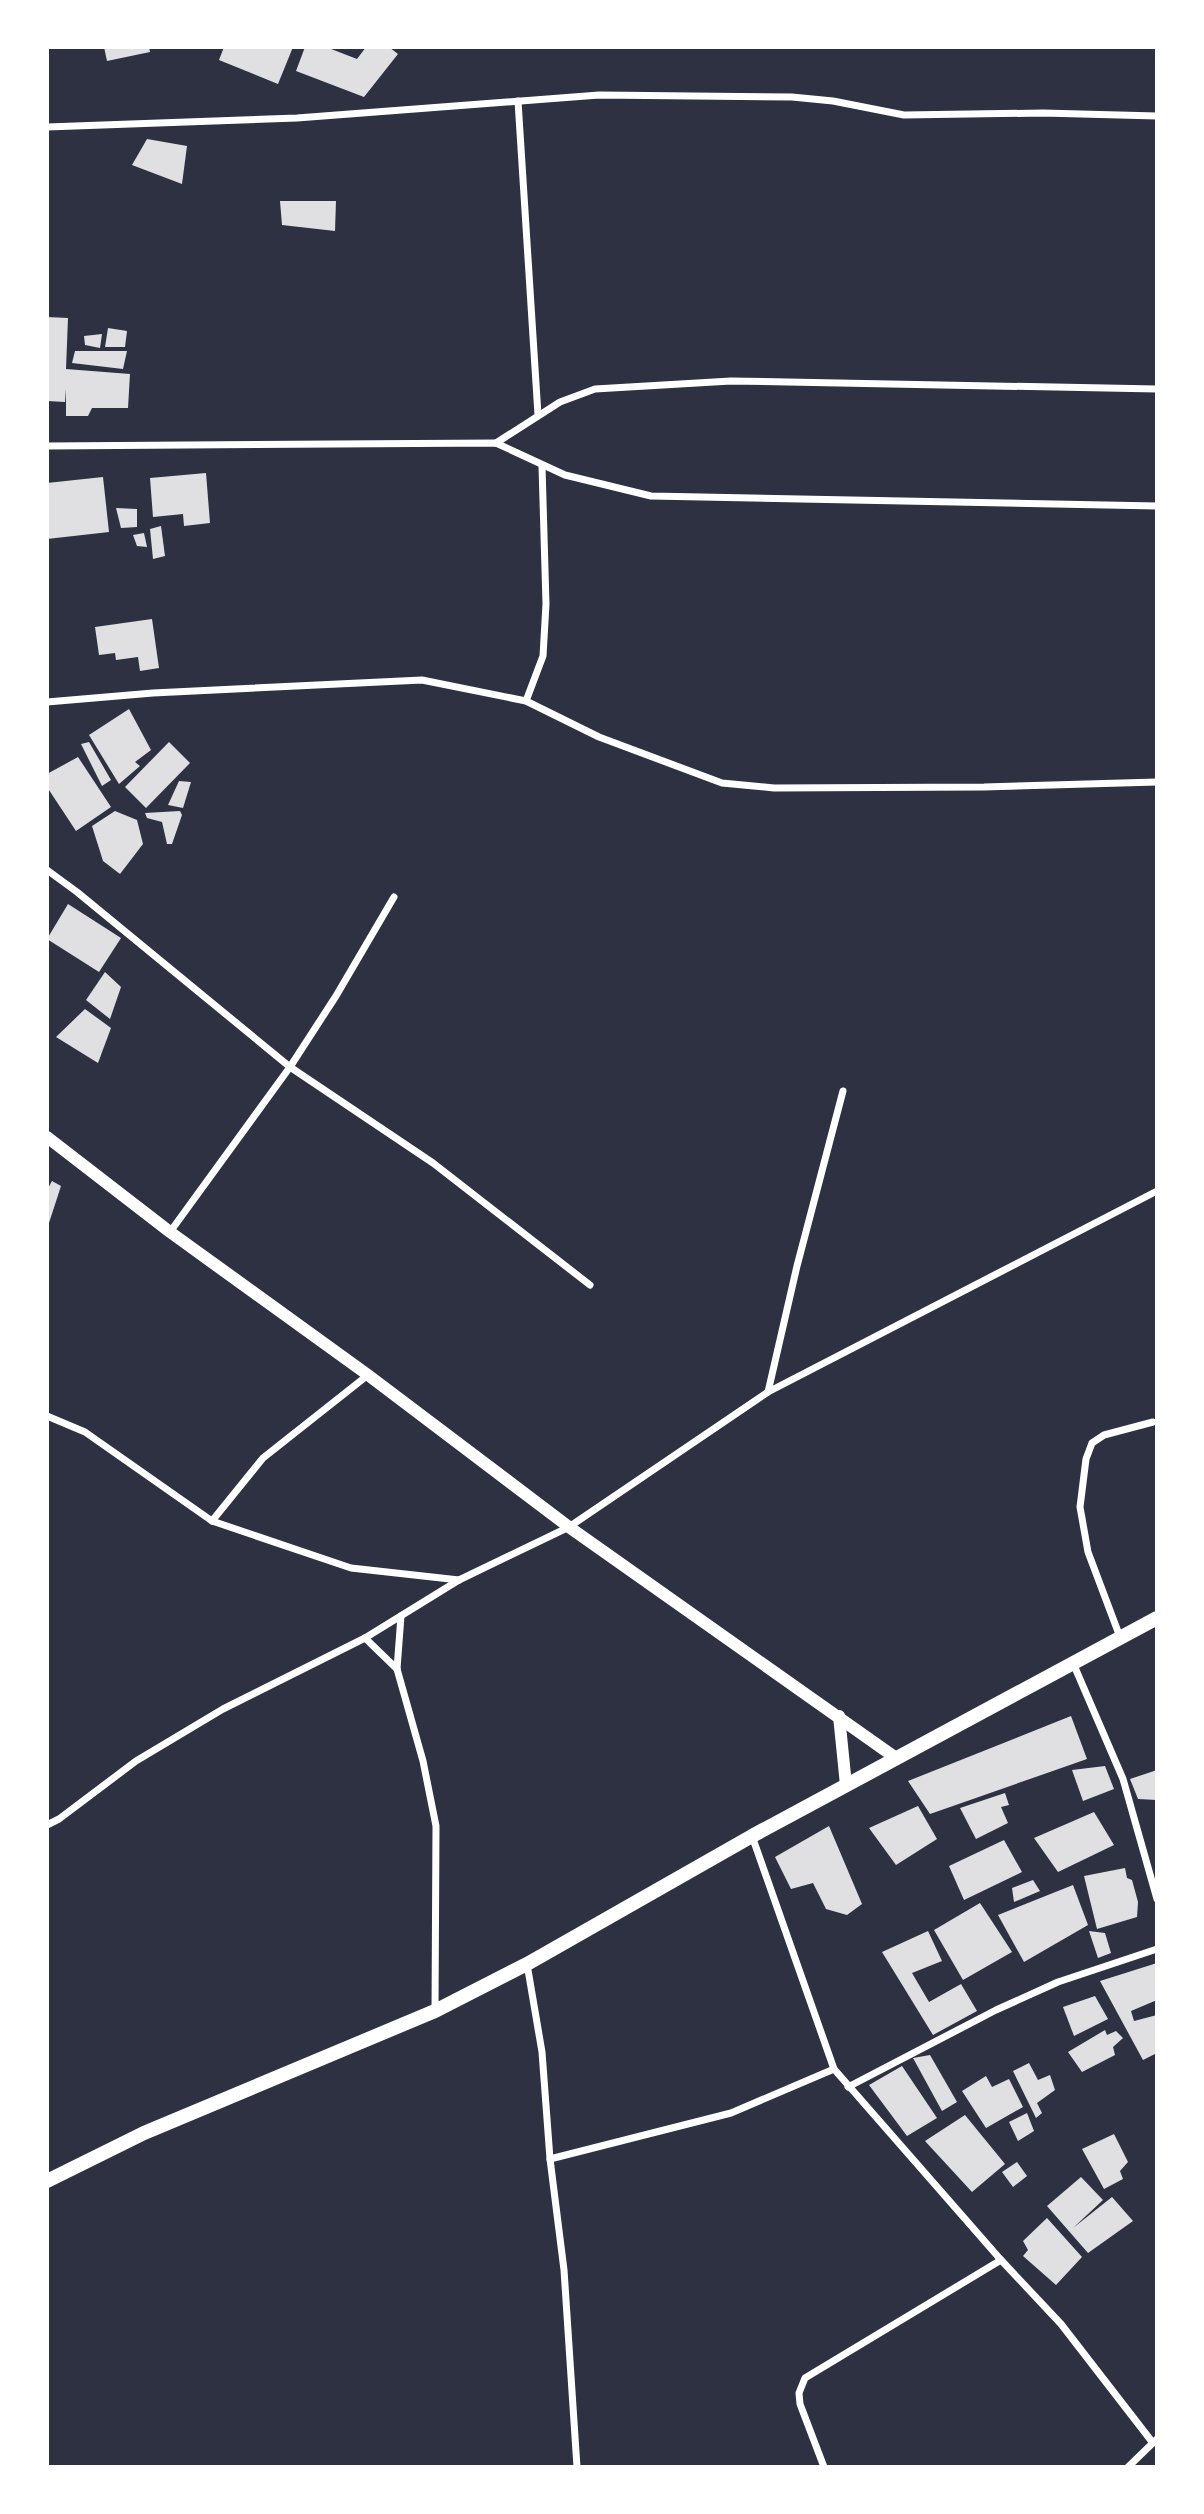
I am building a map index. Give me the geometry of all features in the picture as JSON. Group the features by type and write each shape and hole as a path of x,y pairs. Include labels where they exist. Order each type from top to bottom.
{"main road":[{"path":"47,2182 144,2133 435,2011 527,1965 752,1836 1157,1618"}],"street":[{"path":"47,127 297,118 599,95 792,97 833,101 904,115 1043,113 1157,116"},
{"path":"518,101 538,415"},
{"path":"496,443 560,402 595,389 731,381 1157,389"},
{"path":"47,446 496,443 565,475 651,496 1157,506"},
{"path":"526,701 543,656 546,604 542,466"},
{"path":"47,702 153,693 422,680 526,701 599,737 722,783 787,788 984,787 1157,782"},
{"path":"47,870 290,1067 433,1163 590,1285"},
{"path":"170,1232 290,1067 336,996 394,897"},
{"path":"768,1392 797,1266 843,1091"},
{"path":"47,1137 170,1232 368,1375 569,1527 896,1758"},
{"path":"47,1825 136,1761 223,1709 365,1639 459,1580 569,1527 768,1392 1157,1191"},
{"path":"212,1521 263,1458 368,1375"},
{"path":"47,1416 85,1432 212,1521 351,1567 459,1580"},
{"path":"1120,1637 1088,1552 1080,1507 1086,1459 1092,1443 1104,1435 1153,1422"},
{"path":"401,1616 397,1669 424,1761 436,1826 435,2011"},
{"path":"365,1639 397,1669"},
{"path":"1073,1662 1123,1779 1157,1899"},
{"path":"839,1716 846,1785"},
{"path":"752,1836 834,2069 1001,2260 1061,2324 1155,2441 1128,2467"},
{"path":"848,2087 1008,2004 1058,1982 1157,1949"},
{"path":"527,1965 542,2052 550,2159 564,2270 577,2467"},
{"path":"550,2159 731,2113 834,2069"},
{"path":"824,2467 800,2403 799,2393 805,2378 1001,2260"}],"building":[{"path":"104,47 149,47 150,52 107,61"},
{"path":"224,47 293,47 278,84 219,60"},
{"path":"305,47 326,47 357,59 366,47 389,47 398,54 364,97 296,71"},
{"path":"147,139 187,146 182,184 132,165"},
{"path":"280,201 336,201 335,231 282,225"},
{"path":"47,317 68,318 66,369 130,374 128,408 92,408 88,416 66,416 66,389 65,402 47,401"},
{"path":"108,328 127,331 125,347 105,347"},
{"path":"102,334 100,348 85,345 84,336"},
{"path":"75,351 127,351 123,369 72,363"},
{"path":"206,473 210,523 184,526 183,514 153,517 150,478"},
{"path":"103,477 109,532 47,539 47,483"},
{"path":"116,508 137,509 137,527 121,528"},
{"path":"161,526 165,556 153,559 150,529"},
{"path":"144,533 147,547 137,546 133,535"},
{"path":"152,619 159,668 140,671 138,657 116,660 115,653 99,655 95,627"},
{"path":"129,709 151,750 135,762 140,766 119,784 89,735"},
{"path":"89,742 111,780 102,786 81,744"},
{"path":"169,742 190,763 146,808 125,787"},
{"path":"78,757 111,807 76,831 47,787 47,774"},
{"path":"179,781 191,782 183,808 168,805"},
{"path":"115,811 137,820 143,844 120,874 103,861 92,826"},
{"path":"180,811 182,815 172,844 167,844 162,822 147,818 145,813"},
{"path":"68,904 121,938 99,972 47,939"},
{"path":"105,972 121,987 110,1019 86,1000"},
{"path":"85,1009 111,1028 98,1063 56,1037"},
{"path":"52,1181 61,1186 48,1226 47,1190"},
{"path":"1071,1716 1087,1759 930,1814 908,1781"},
{"path":"1105,1766 1114,1789 1083,1801 1072,1770"},
{"path":"1157,1770 1157,1800 1138,1799 1130,1779"},
{"path":"1005,1793 1009,1805 1001,1807 1008,1823 976,1839 960,1808"},
{"path":"918,1806 937,1839 896,1865 869,1828"},
{"path":"1094,1812 1114,1845 1058,1872 1034,1838"},
{"path":"829,1826 862,1904 847,1915 826,1909 813,1883 791,1889 775,1857"},
{"path":"1004,1840 1022,1872 964,1900 949,1866"},
{"path":"1125,1868 1127,1878 1132,1880 1138,1902 1137,1917 1097,1929 1084,1876"},
{"path":"1033,1880 1040,1891 1014,1902 1012,1888"},
{"path":"1073,1885 1088,1925 1024,1962 998,1915"},
{"path":"980,1903 1012,1952 963,1980 934,1930"},
{"path":"928,1931 942,1961 912,1973 929,2002 961,1984 977,2011 933,2035 882,1952"},
{"path":"1089,1931 1105,1933 1111,1953 1098,1958"},
{"path":"1157,1963 1157,2000 1131,2011 1134,2021 1157,2015 1157,2053 1143,2060 1100,1981"},
{"path":"1095,1996 1108,2019 1074,2036 1063,2007"},
{"path":"1105,2030 1107,2035 1116,2031 1123,2038 1113,2047 1115,2055 1082,2072 1068,2052"},
{"path":"930,2055 957,2102 942,2111 913,2058"},
{"path":"1029,2063 1038,2080 1050,2075 1055,2090 1037,2103 1042,2113 1036,2118 1013,2071"},
{"path":"902,2066 937,2118 907,2136 869,2085"},
{"path":"986,2076 992,2087 1009,2079 1023,2107 986,2128 962,2091"},
{"path":"1027,2113 1034,2131 1018,2141 1009,2122"},
{"path":"965,2115 1005,2164 972,2192 925,2141"},
{"path":"1114,2134 1128,2162 1120,2171 1123,2179 1104,2189 1082,2149"},
{"path":"1017,2162 1027,2176 1013,2187 1002,2172"},
{"path":"1081,2177 1103,2200 1073,2228 1112,2197 1133,2221 1088,2253 1047,2206"},
{"path":"1047,2218 1082,2257 1056,2285 1023,2256 1028,2250 1023,2241"}]}
